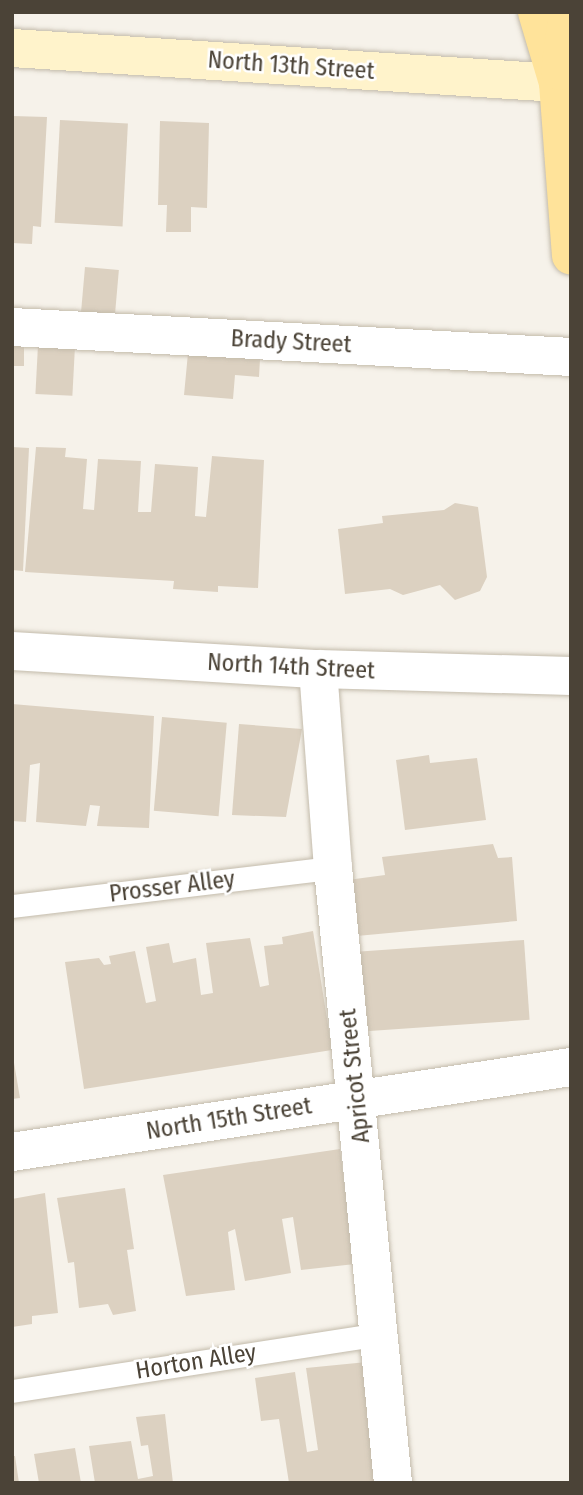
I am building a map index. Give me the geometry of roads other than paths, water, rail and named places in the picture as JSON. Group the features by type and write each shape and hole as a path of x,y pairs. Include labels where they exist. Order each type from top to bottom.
{"main road":[{"path":"537,12 564,83"},
{"path":"568,12 564,83 571,256"},
{"name":"North 13th Street","path":"12,48 564,83"}],"street":[{"name":"Brady Street","path":"12,327 571,357"},
{"name":"North 14th Street","path":"12,652 318,670 571,676"},
{"name":"Apricot Street","path":"318,670 332,868 358,1099 393,1483"},
{"name":"North 15th Street","path":"12,1152 571,1067"}],"lane":[{"name":"Prosser Alley","path":"12,906 332,868"},
{"name":"Horton Alley","path":"12,1391 380,1334"}]}
